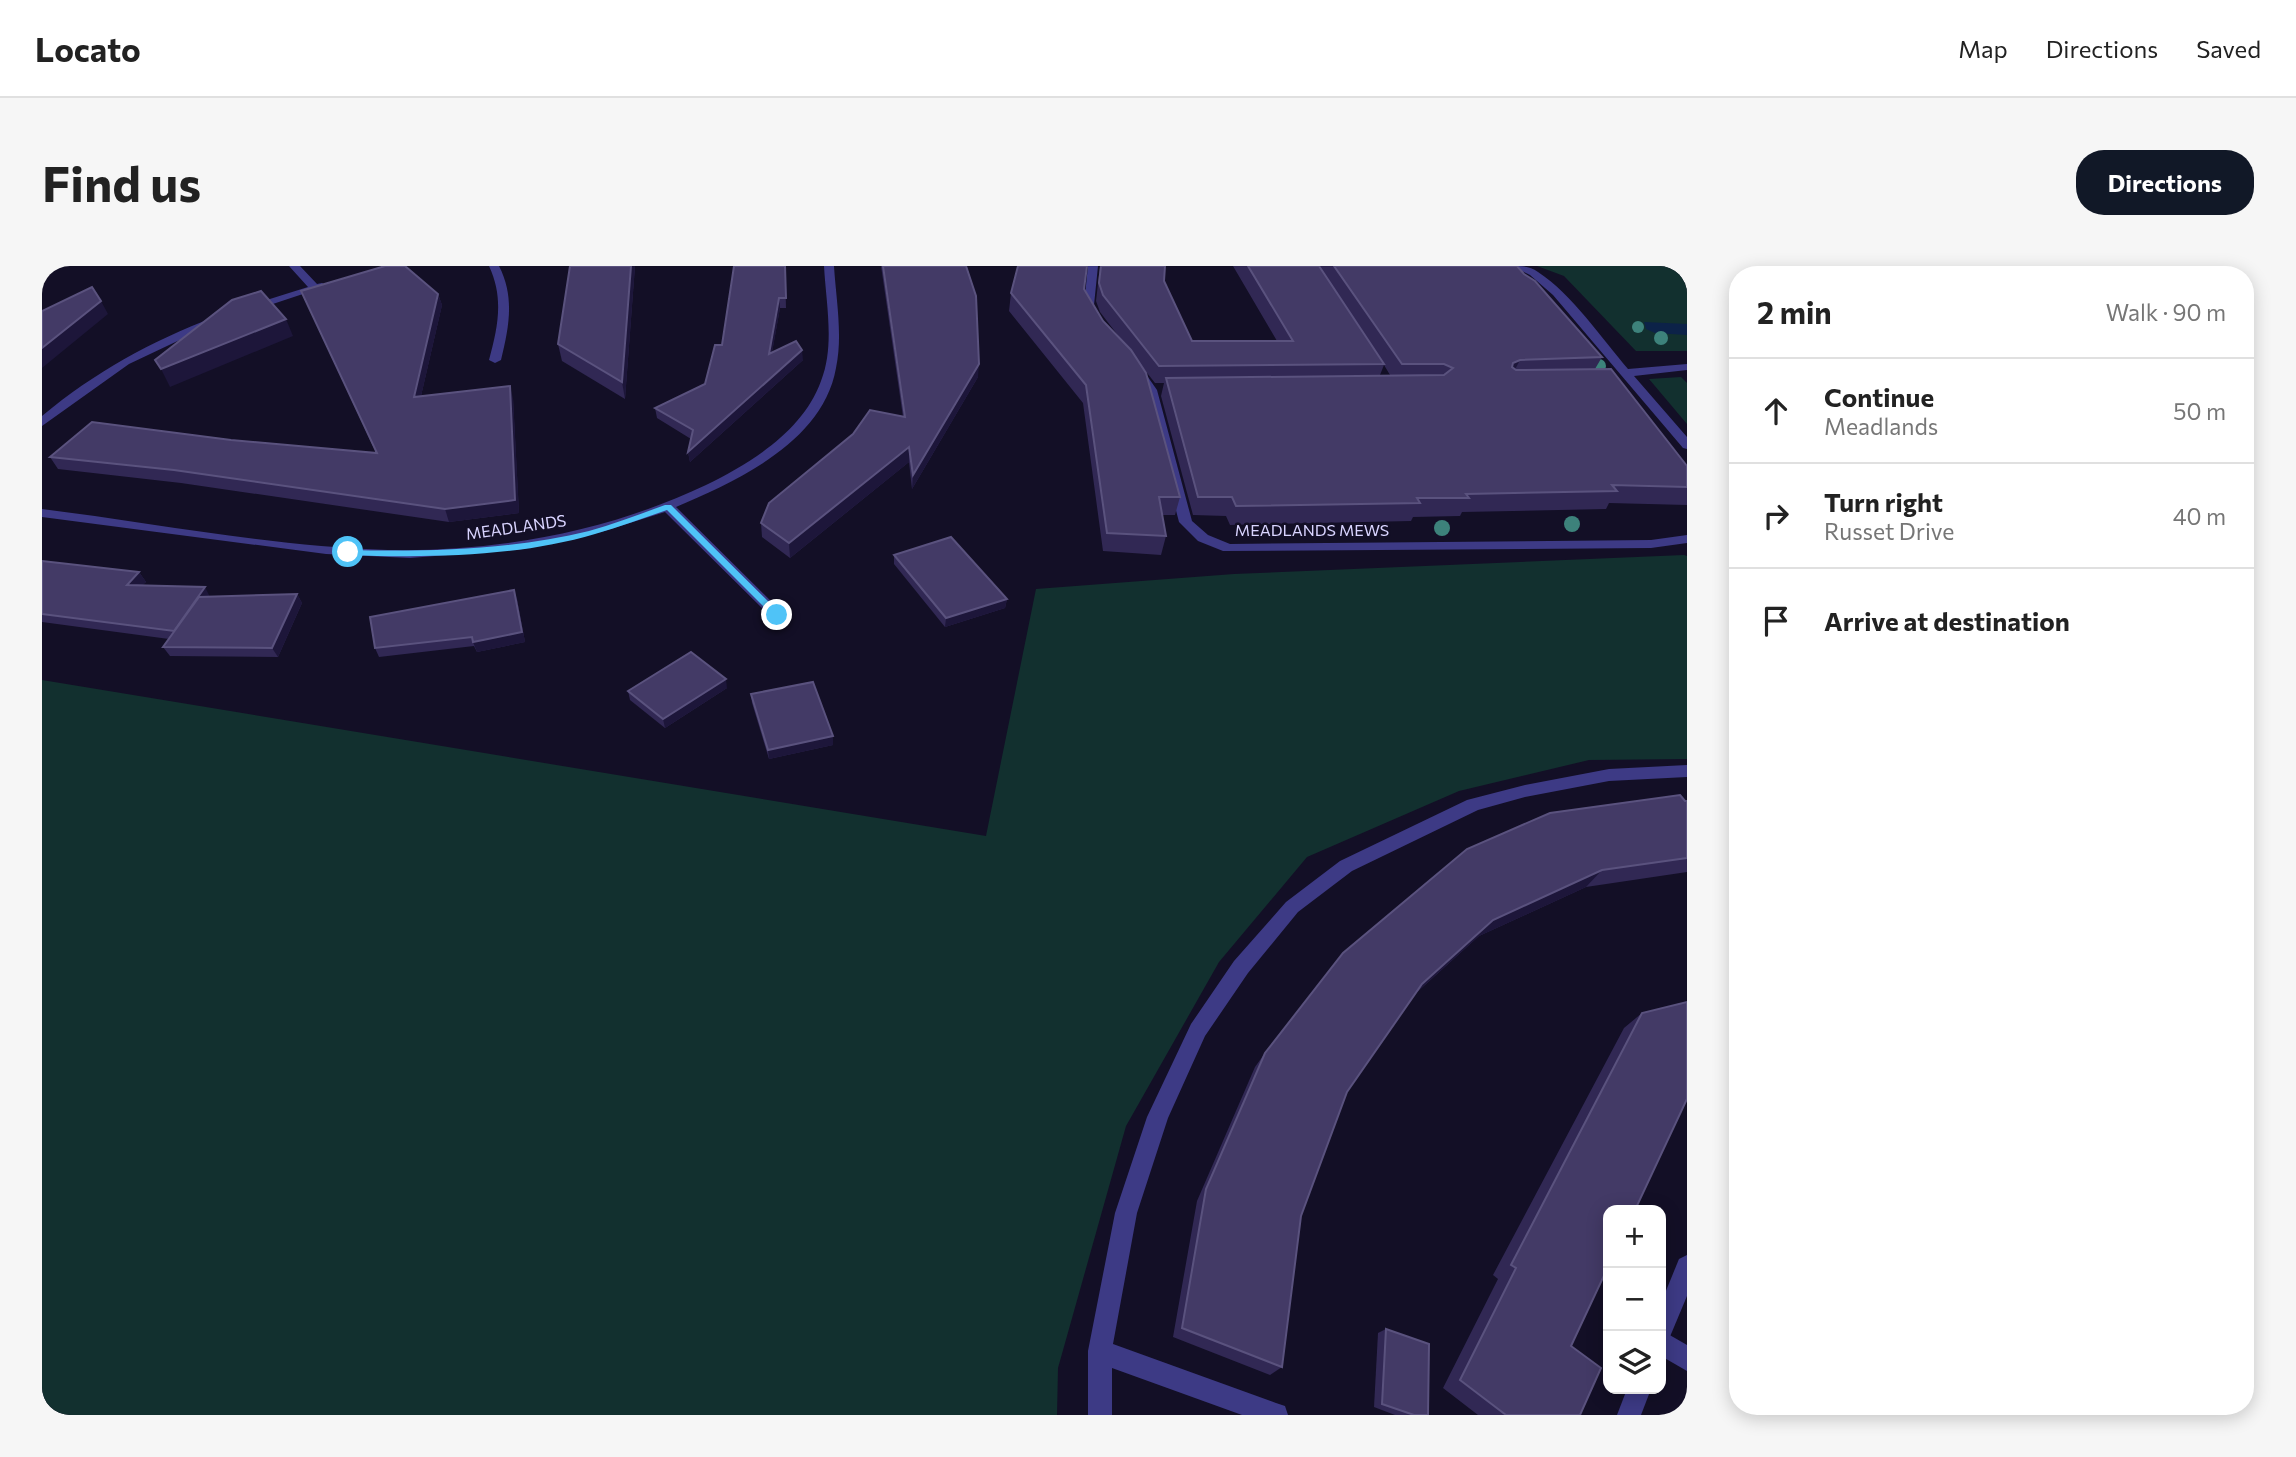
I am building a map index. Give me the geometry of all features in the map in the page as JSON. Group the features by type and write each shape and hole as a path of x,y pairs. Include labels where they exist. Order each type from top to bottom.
{"street":[{"path":"294,266 315,288"},
{"path":"494,266 505,293 505,313 495,360"},
{"name":"MEADLANDS","path":"42,513 348,552 409,554 535,544 592,533 668,507 725,481 762,457 794,430 814,405 827,382 832,361 829,266"},
{"path":"1093,266 1089,304 1100,325"},
{"path":"1517,266 1535,273 1557,293 1626,377 1687,445"},
{"path":"42,422 93,379 149,346 249,309 328,285"},
{"name":"MEADLANDS MEWS","path":"1133,364 1158,390 1186,522 1203,538 1228,548 1651,544 1687,539"},
{"path":"1626,377 1687,367"},
{"path":"668,507 777,615"},
{"path":"1100,1415 1100,1351 1126,1213 1158,1116 1198,1030 1241,967 1292,907 1346,866 1473,805 1525,791 1609,775 1687,771"},
{"path":"1666,1319 1687,1267"},
{"path":"1666,1345 1687,1359"},
{"path":"1100,1351 1276,1415"},
{"path":"1629,1415 1637,1394"}],"green space":[{"path":"1537,266 1687,266 1687,351 1636,351 1564,276"},
{"path":"1681,377 1687,383 1687,424 1649,379"},
{"path":"1687,556 1687,759 1589,760 1459,791 1307,857 1219,962 1126,1126 1058,1368 1057,1415 42,1415 42,680 986,836 1036,589 1234,574"}],"water":[{"path":"1644,322 1687,324 1687,335 1655,333 1646,329"}],"building":[{"path":"385,266 405,266 438,294 414,397 510,386 515,500 445,509 174,470 50,457 92,422 231,440 377,453 301,291"},
{"path":"570,266 631,266 622,382 558,344"},
{"path":"734,266 785,266 786,298 779,298 769,354 796,341 802,350 688,452 693,430 655,408 705,384 715,345 722,345"},
{"path":"883,266 966,266 976,296 979,364 913,475 909,447 789,543 761,523 769,503 853,434 870,410 905,417"},
{"path":"1018,266 1087,266 1084,289 1103,321 1131,350 1146,373 1180,497 1159,497 1166,536 1107,533 1086,385 1011,293"},
{"path":"1101,266 1165,266 1164,281 1192,341 1293,341 1248,266 1319,266 1384,364 1159,366 1103,295 1099,283"},
{"path":"1334,266 1517,266 1535,281 1602,357 1520,360 1513,363 1512,367 1516,370 1611,369 1687,466 1687,487 1612,485 1617,491 1466,494 1469,498 1417,498 1420,503 1236,506 1232,497 1198,497 1166,378 1444,375 1453,368 1444,364 1402,364"},
{"path":"92,287 101,301 42,348 42,311"},
{"path":"261,291 286,319 161,369 155,360 232,300"},
{"path":"951,537 1007,599 946,618 894,555"},
{"path":"42,561 139,572 127,585 205,587 174,631 42,614"},
{"path":"514,590 522,632 473,642 472,637 375,648 370,617"},
{"path":"297,594 272,648 163,647 199,597"},
{"path":"691,652 726,679 663,719 628,691"},
{"path":"813,682 833,736 768,750 751,694"},
{"path":"1680,795 1687,801 1687,858 1602,870 1493,920 1422,984 1347,1092 1301,1216 1282,1367 1182,1328 1206,1189 1265,1053 1343,953 1467,849 1550,813"},
{"path":"1687,1002 1687,1099 1637,1205 1603,1205 1603,1278 1571,1346 1601,1368 1580,1415 1506,1415 1460,1380 1516,1268 1511,1265 1642,1013"},
{"path":"1386,1329 1429,1344 1428,1415 1414,1415 1382,1404"}],"route":[{"path":"348,552 409,554 535,544 592,533 668,507 777,615"}]}
